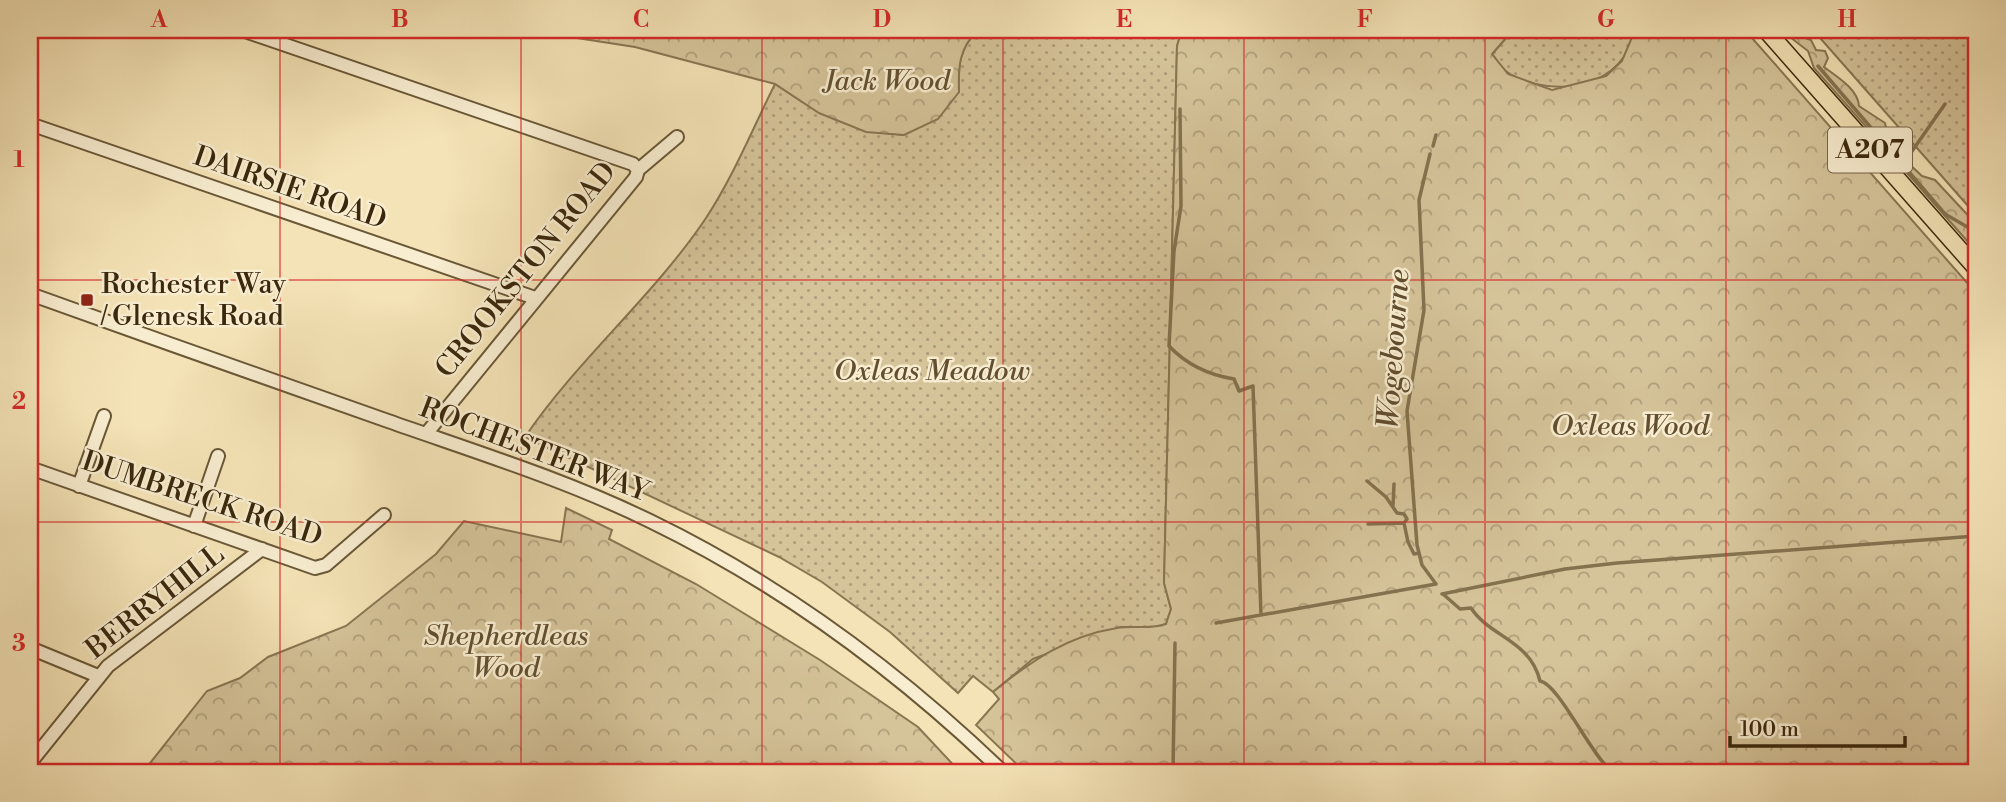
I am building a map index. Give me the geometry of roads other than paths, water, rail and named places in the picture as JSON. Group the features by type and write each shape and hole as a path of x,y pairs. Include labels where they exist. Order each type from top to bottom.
{"main road":[{"name":"A207","path":"1766,30 1976,268"}],"street":[{"name":"CROOKSTON ROAD","path":"242,30 634,163 638,170"},
{"name":"DAIRSIE ROAD","path":"30,124 535,298"},
{"name":"CROOKSTON ROAD","path":"426,434 636,177 638,170 677,137"},
{"name":"ROCHESTER WAY","path":"30,294 579,489 652,522 806,611 931,705 1003,772"},
{"path":"79,486 104,416"},
{"path":"194,526 218,456"},
{"name":"DUMBRECK ROAD","path":"30,468 262,550 321,567 384,515"},
{"name":"BERRYHILL","path":"30,763 98,676 262,550"},
{"path":"30,648 98,676"}],"waterway":[{"path":"1818,66 1945,214 1976,232"},
{"path":"1910,154 1945,104"},
{"path":"1180,109 1181,206 1174,251 1169,346 1198,368 1234,379 1239,391 1253,386 1261,615"},
{"name":"Wogebourne","path":"1433,146 1436,135"},
{"name":"Wogebourne","path":"1430,154 1419,200 1424,310 1407,411 1417,545 1422,565 1436,584"},
{"path":"1367,481 1386,497 1397,513 1404,514 1407,519 1404,523 1408,542 1414,554 1419,553"},
{"path":"1393,506 1394,484"},
{"path":"1368,524 1404,523"},
{"path":"1442,594 1565,569 1617,563 1976,536"},
{"path":"1216,623 1436,584"},
{"name":"Wogebourne","path":"1443,594 1460,609 1471,608 1488,626 1528,656 1540,681 1548,685 1566,707 1595,752 1613,772"},
{"path":"1173,772 1175,643"}],"place":[{"name":"Rochester Way / Glenesk Road","path":"87,300"}],"park label":[{"name":"Jack Wood","path":"887,81"},
{"name":"Oxleas Meadow","path":"932,371"},
{"name":"Oxleas Wood","path":"1630,426"},
{"name":"Shepherdleas Wood","path":"506,652"}]}
